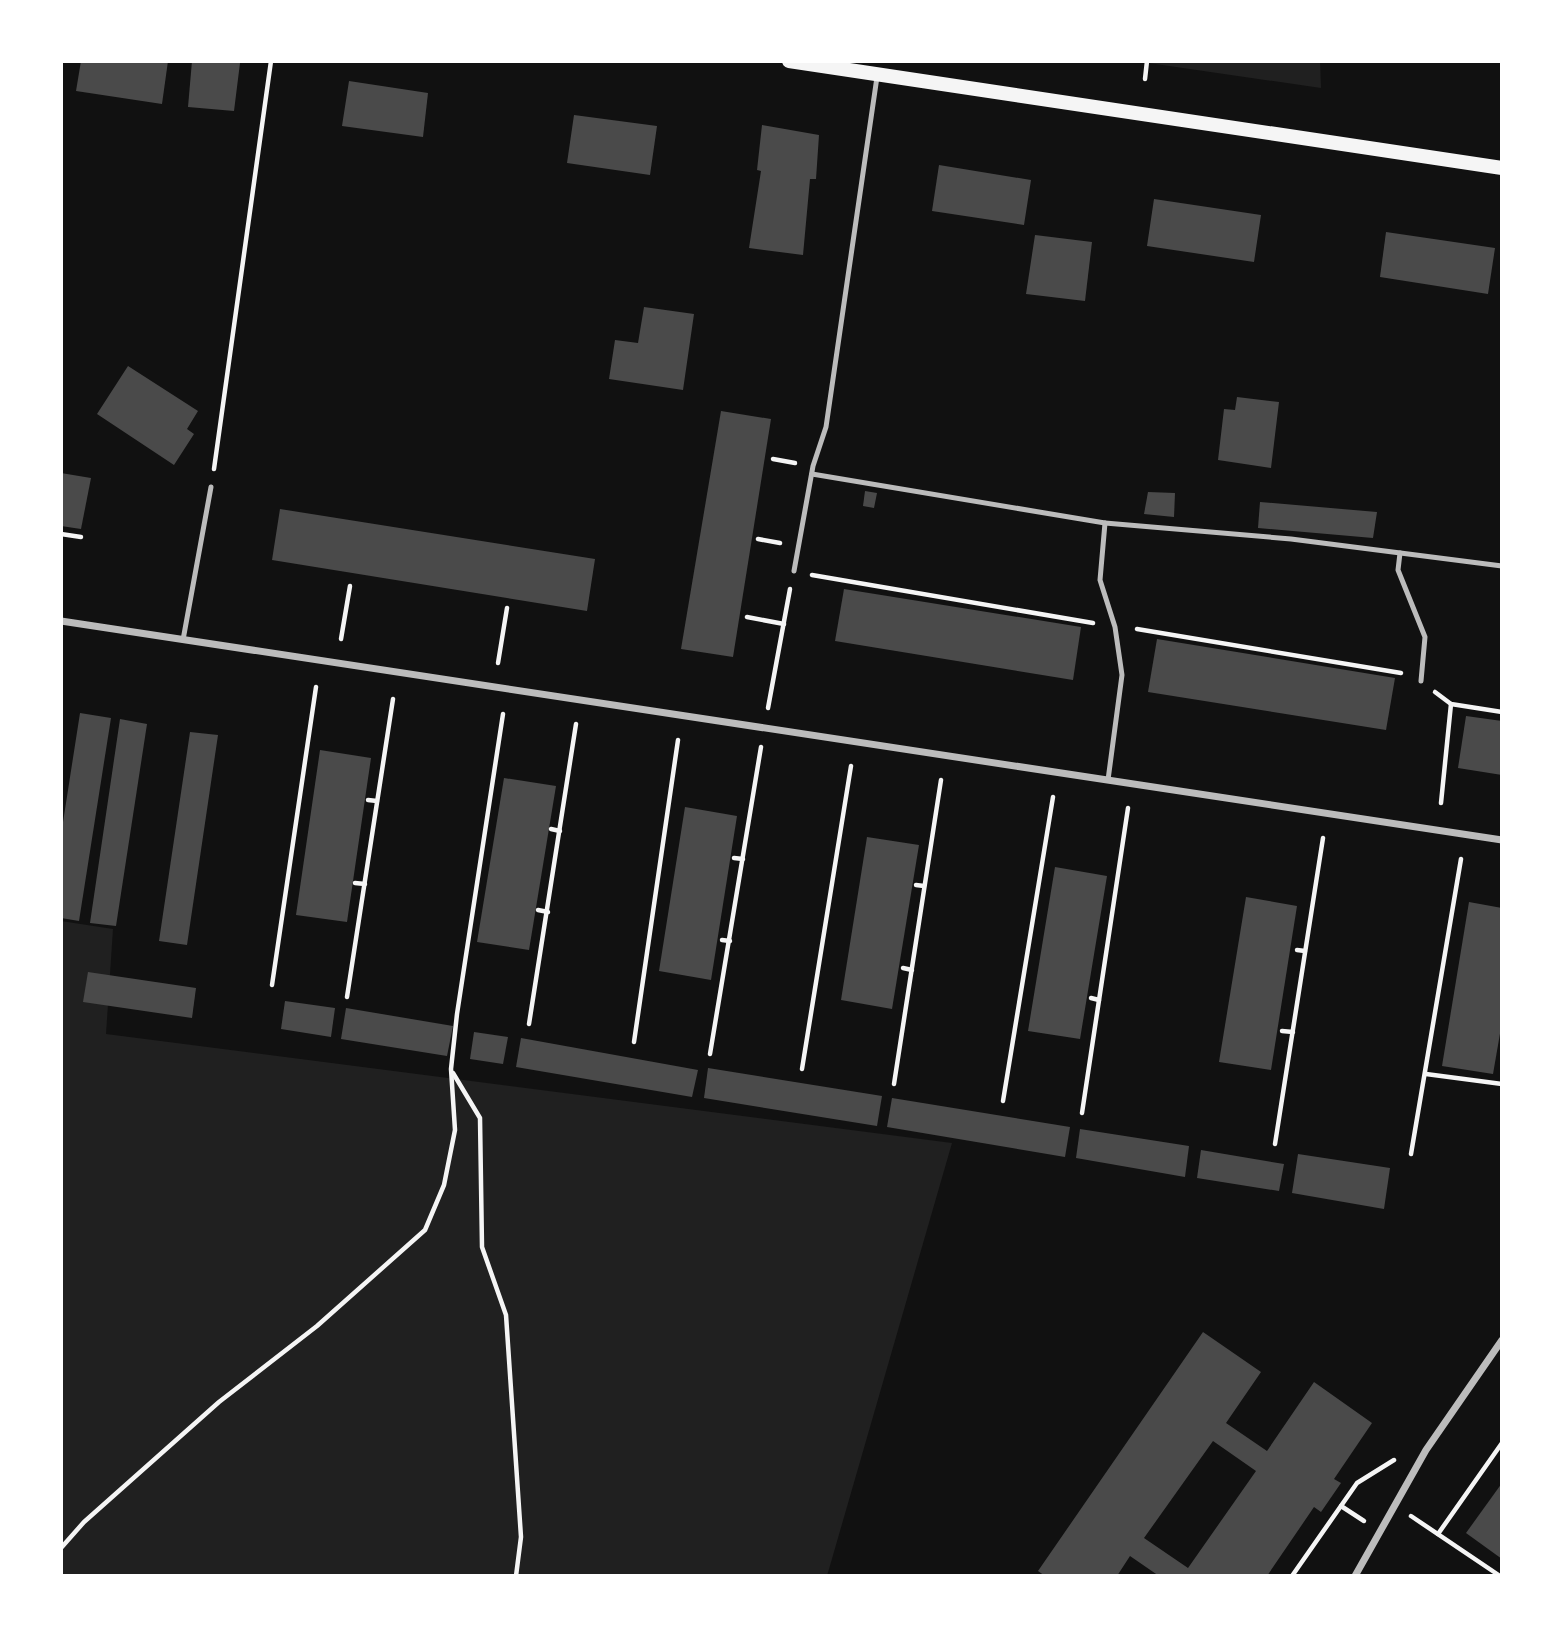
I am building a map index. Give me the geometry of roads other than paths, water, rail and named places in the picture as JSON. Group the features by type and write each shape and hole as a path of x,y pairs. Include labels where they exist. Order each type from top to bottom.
{"main road":[{"path":"789,61 878,68 1502,168"}],"street":[{"path":"61,621 1502,840"},
{"path":"1355,1576 1426,1450 1502,1340"}],"lane":[{"path":"794,571 812,474 826,427 878,68"},
{"path":"812,474 1105,523 1291,539 1502,566"},
{"path":"183,640 211,487"},
{"path":"1105,523 1100,580 1115,627 1122,675 1108,780"},
{"path":"1400,553 1398,570 1425,637 1420,681"}]}
